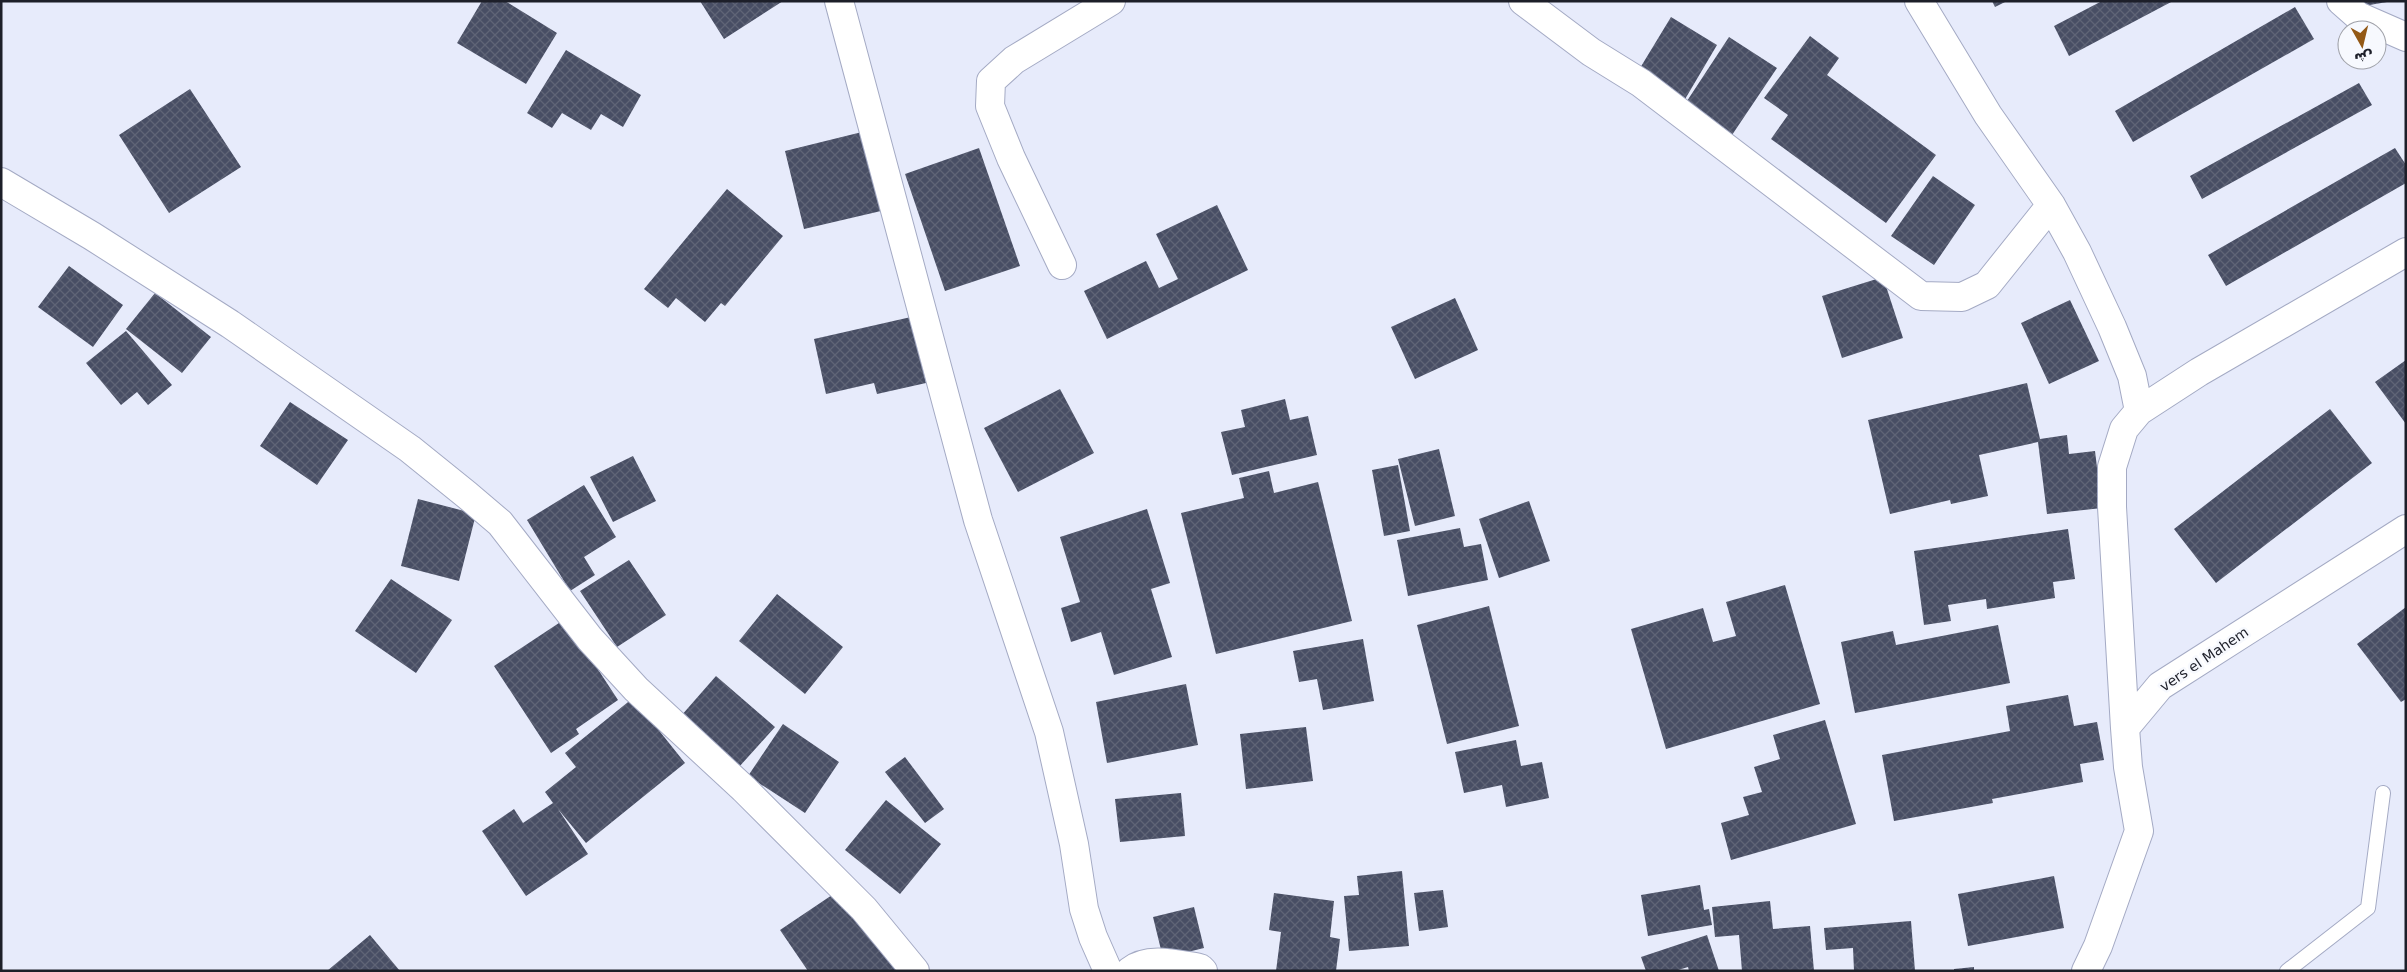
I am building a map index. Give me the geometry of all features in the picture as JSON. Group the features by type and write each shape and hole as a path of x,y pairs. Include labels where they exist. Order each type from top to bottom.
{"street":[{"path":"839,1 978,520 1049,732 1074,844 1084,909 1093,937 1108,971"},
{"path":"1062,265 990,106 991,81 1014,60 1111,1"},
{"path":"1523,1 1591,52 1641,83 1921,296 1962,298 1987,285 2051,205"},
{"path":"1919,1 1988,115 2051,205 2077,252 2112,327 2132,376 2140,411"},
{"path":"2341,1 2358,16 2406,37"},
{"path":"1,182 92,236 230,324 410,449 467,494 500,523 603,654 636,689 744,789 864,910 915,971"},
{"path":"2086,971 2098,946 2139,831 2128,767 2112,507 2112,467 2124,429 2140,411 2199,372 2406,252"},
{"name":"vers el Mahem","path":"2125,728 2160,686 2406,529"},
{"path":"1130,971 1135,967 1161,962 1200,968 1203,971"}],"lane":[{"path":"2288,971 2368,908 2383,793"}],"building":[{"path":"482,1 505,1 557,33 526,84 457,43"},
{"path":"700,1 783,1 724,39"},
{"path":"1992,1 2007,1 1995,7"},
{"path":"2102,1 2173,1 2069,56 2054,26"},
{"path":"2358,1 2387,1 2387,2 2358,7"},
{"path":"2295,7 2314,39 2133,142 2115,111"},
{"path":"1671,17 1717,45 1681,106 1634,78"},
{"path":"1810,36 1839,58 1827,75 1936,155 1886,223 1771,139 1788,115 1764,98"},
{"path":"1729,37 1777,68 1732,135 1685,104"},
{"path":"566,50 641,95 623,127 601,114 591,130 562,113 552,128 527,113"},
{"path":"2359,83 2372,105 2202,199 2190,176"},
{"path":"190,89 241,167 169,213 119,135"},
{"path":"862,132 881,211 804,229 785,151"},
{"path":"979,148 1020,266 945,291 905,174"},
{"path":"2395,148 2406,165 2406,183 2226,286 2208,255"},
{"path":"1933,176 1975,205 1934,265 1891,236"},
{"path":"727,189 783,236 725,306 721,303 705,322 676,298 668,308 644,289"},
{"path":"1217,205 1248,270 1107,339 1084,291 1146,261 1159,288 1178,279 1156,234"},
{"path":"69,266 123,305 93,347 38,307"},
{"path":"1883,277 1903,338 1842,358 1822,296"},
{"path":"155,293 211,337 182,373 126,329"},
{"path":"1455,298 1478,350 1415,379 1391,327"},
{"path":"2070,300 2099,361 2049,384 2021,323"},
{"path":"911,317 926,383 877,394 874,383 826,394 814,339"},
{"path":"126,331 172,385 148,405 137,392 121,405 86,363"},
{"path":"2406,360 2406,424 2375,382"},
{"path":"2027,383 2040,439 2067,435 2069,454 2095,451 2102,508 2047,514 2038,442 1979,455 1988,496 1951,504 1950,500 1890,514 1868,420"},
{"path":"1060,389 1094,453 1018,492 984,428"},
{"path":"1285,399 1290,420 1308,416 1317,455 1232,475 1221,432 1245,427 1241,410"},
{"path":"290,402 348,440 317,485 260,446"},
{"path":"2330,409 2372,463 2216,583 2174,529"},
{"path":"1439,449 1455,516 1415,526 1398,459"},
{"path":"633,456 656,501 613,522 590,477"},
{"path":"1398,465 1410,531 1384,536 1372,470"},
{"path":"1269,471 1274,493 1318,482 1352,621 1216,654 1181,513 1244,498 1239,478"},
{"path":"584,485 616,537 584,557 595,575 570,591 527,520"},
{"path":"418,499 476,514 459,581 401,566"},
{"path":"1529,501 1550,561 1499,578 1479,519"},
{"path":"1147,509 1170,583 1151,589 1172,657 1114,675 1101,632 1071,642 1061,608 1080,602 1060,537"},
{"path":"1460,528 1464,547 1481,544 1488,580 1408,596 1397,540"},
{"path":"2068,529 2075,579 2053,582 2055,598 1987,609 1986,599 1948,605 1951,621 1924,625 1914,551"},
{"path":"629,560 666,615 617,647 580,591"},
{"path":"391,579 452,620 416,673 355,631"},
{"path":"1785,585 1820,704 1666,749 1631,629 1703,608 1713,642 1736,636 1726,602"},
{"path":"777,594 843,647 805,694 739,641"},
{"path":"1489,606 1519,726 1447,744 1417,625"},
{"path":"2406,607 2406,699 2401,702 2357,644"},
{"path":"565,619 618,700 576,729 579,734 551,753 494,666"},
{"path":"1998,625 2010,683 1855,713 1841,642 1893,631 1896,645"},
{"path":"1363,639 1374,701 1323,710 1317,679 1299,682 1293,651"},
{"path":"716,676 775,727 739,767 681,716"},
{"path":"1186,684 1198,745 1107,763 1096,702"},
{"path":"2068,695 2074,726 2097,722 2104,760 2080,764 2083,782 1992,799 1993,803 1894,821 1882,755 2010,731 2006,706"},
{"path":"633,698 685,763 586,843 558,809 588,854 526,896 482,831 514,809 523,823 553,803 545,792 576,767 565,753"},
{"path":"1825,720 1856,824 1731,860 1721,823 1749,815 1743,797 1762,792 1754,767 1780,759 1773,735"},
{"path":"783,724 839,762 805,813 748,776"},
{"path":"1306,727 1313,781 1246,789 1240,734"},
{"path":"1516,740 1521,766 1542,762 1549,798 1506,807 1502,785 1464,793 1455,752"},
{"path":"905,757 944,809 925,823 885,772"},
{"path":"1181,793 1185,836 1120,842 1115,799"},
{"path":"886,800 941,844 900,894 845,850"},
{"path":"1402,871 1409,946 1349,951 1344,896 1359,895 1357,876"},
{"path":"2054,876 2064,928 1968,946 1958,894"},
{"path":"1700,885 1704,910 1709,909 1712,925 1648,936 1641,895"},
{"path":"841,889 896,971 808,971 780,930"},
{"path":"1443,890 1448,927 1419,931 1414,893"},
{"path":"1274,893 1334,901 1330,937 1340,939 1336,971 1276,971 1281,932 1269,930"},
{"path":"1770,901 1773,929 1810,926 1814,971 1742,971 1739,935 1715,937 1712,907"},
{"path":"1194,907 1204,948 1163,958 1153,917"},
{"path":"1911,921 1915,971 1854,971 1853,948 1826,950 1824,928"},
{"path":"370,935 400,971 327,971"},
{"path":"1707,935 1719,971 1689,971 1688,967 1675,971 1646,971 1641,957"},
{"path":"1974,967 1974,971 1954,971 1954,969"}]}
